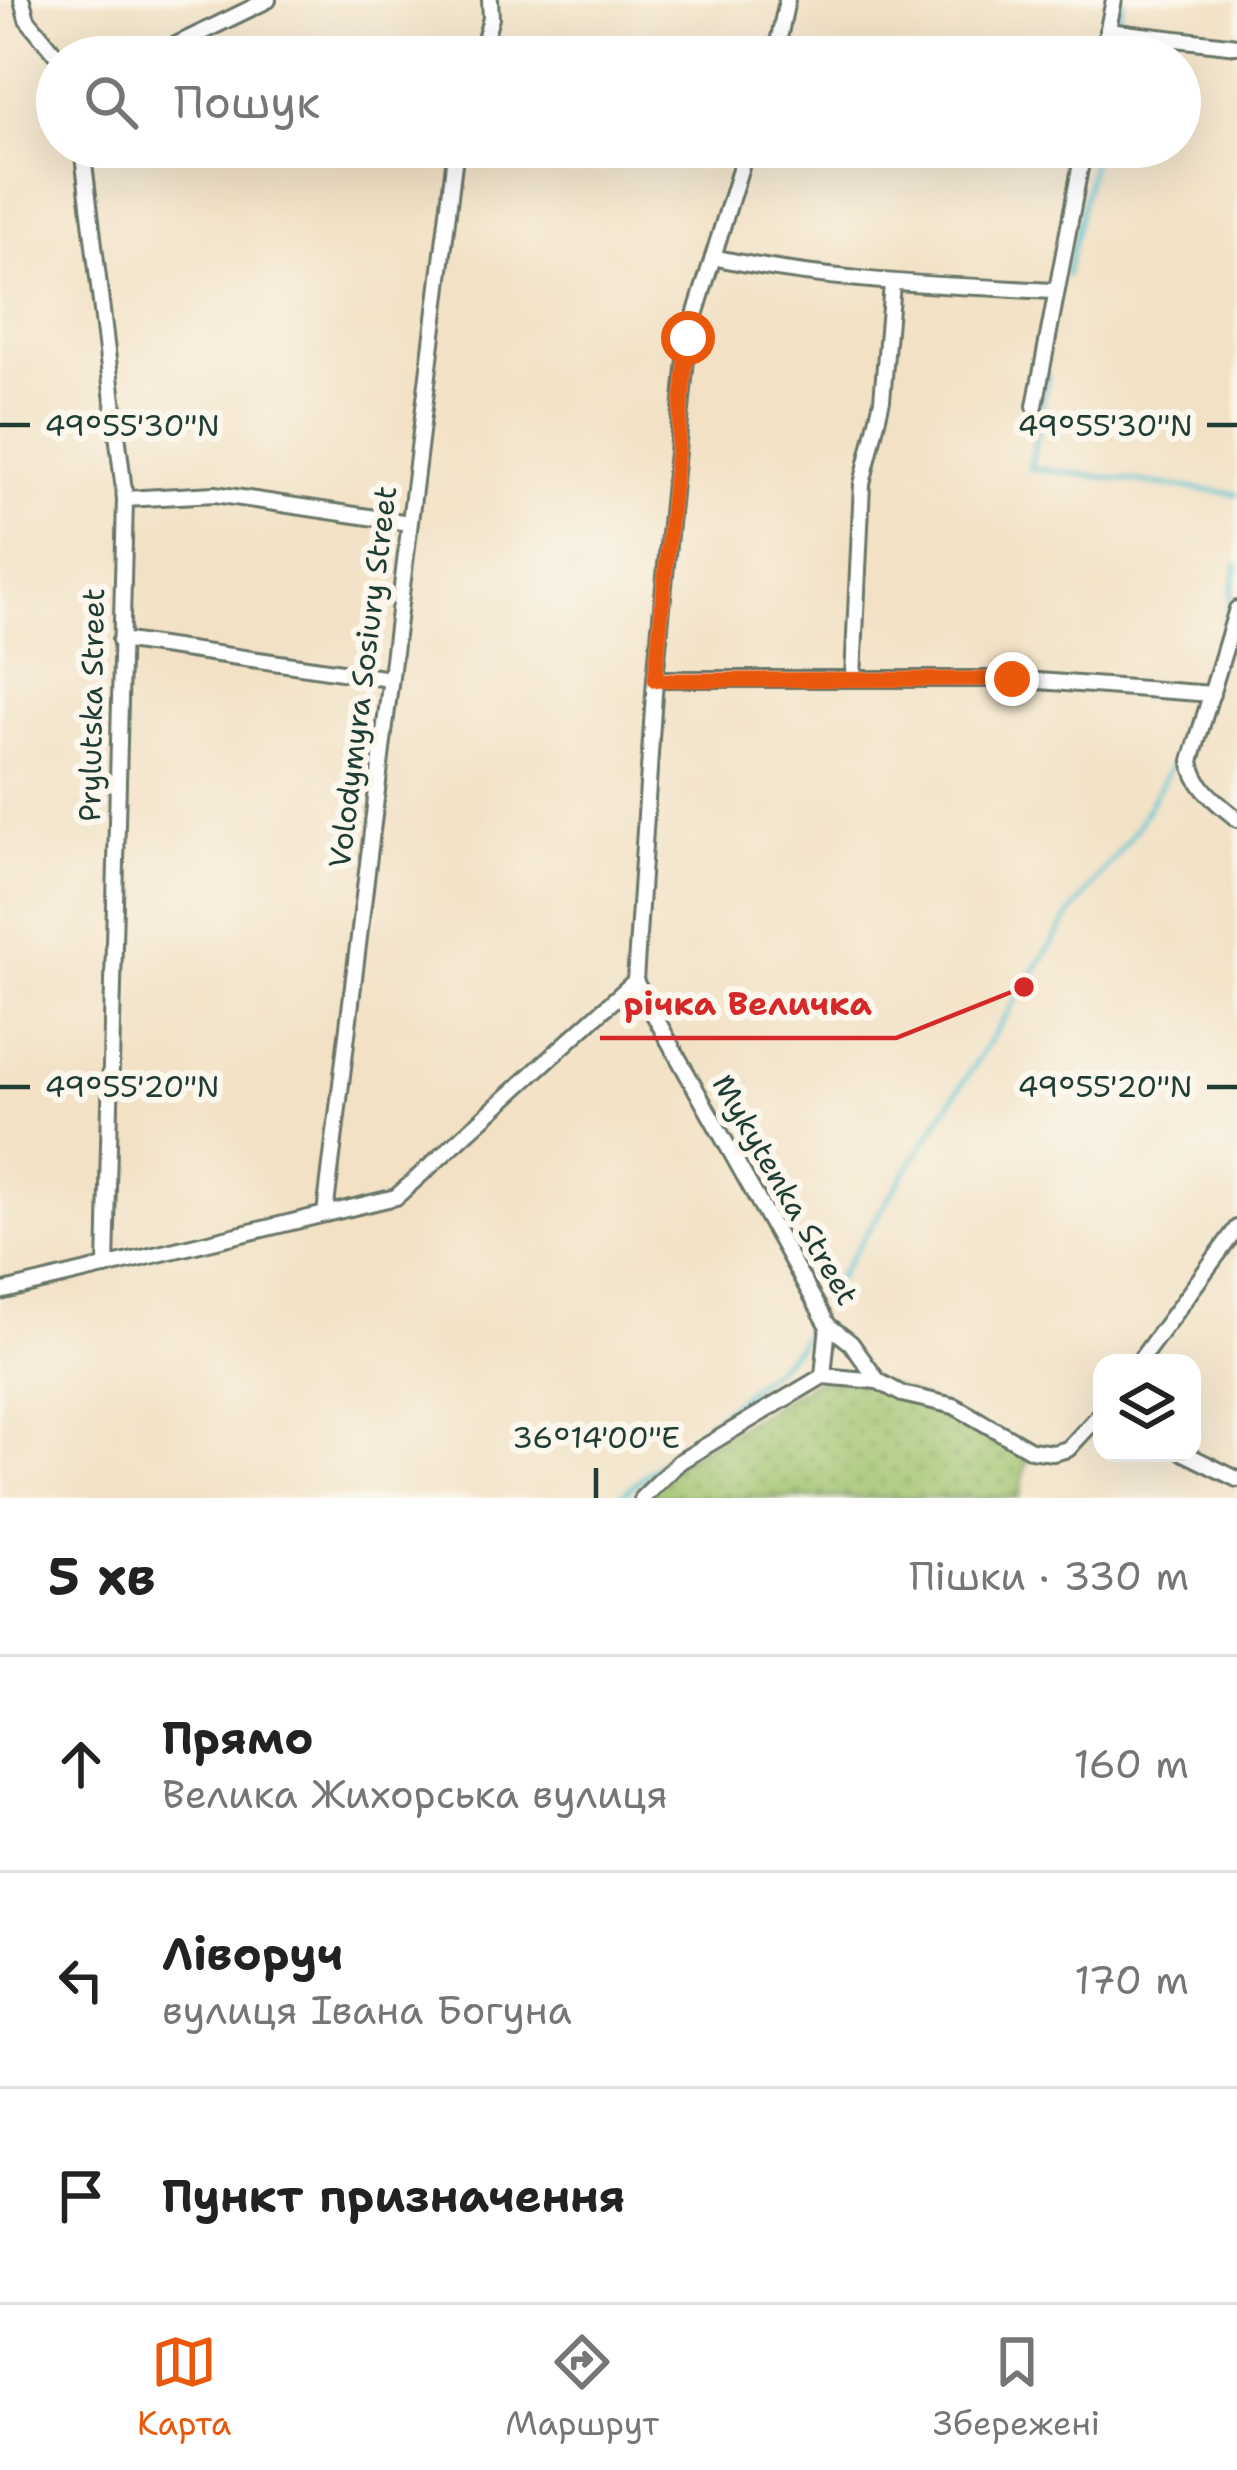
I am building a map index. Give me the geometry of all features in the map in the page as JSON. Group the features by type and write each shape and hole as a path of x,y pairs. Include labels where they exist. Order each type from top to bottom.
{"street":[{"path":"22,0 27,20 40,36"},
{"path":"195,36 268,0"},
{"path":"486,36 490,0"},
{"path":"780,36 788,0"},
{"path":"1106,36 1114,0"},
{"path":"1107,31 1150,36"},
{"path":"1201,42 1237,46"},
{"name":"Prylutska Street","path":"85,168 125,499 106,1267"},
{"name":"Volodymyra Sosiury Street","path":"325,1214 453,168"},
{"path":"0,1292 396,1197 635,981 655,680 688,338 741,168"},
{"path":"1035,406 1080,168"},
{"path":"713,257 892,284 1056,292"},
{"path":"853,678 862,484 882,400 892,284"},
{"path":"125,499 214,494 410,523"},
{"path":"1237,608 1191,760 1193,775 1202,788 1237,819"},
{"path":"120,640 390,679"},
{"path":"655,680 1012,679 1212,694"},
{"name":"Mykytenka Street","path":"635,981 828,1325 851,1343 878,1381"},
{"path":"1145,1354 1237,1228"},
{"path":"823,1376 828,1325"},
{"path":"642,1498 679,1462 823,1376 878,1381 902,1394 954,1406 1031,1450 1068,1449 1093,1422"},
{"path":"1201,1461 1237,1479"}],"green space":[{"path":"815,1381 878,1381 927,1400 1028,1454 1019,1498 645,1498 679,1462"}],"waterway":[{"path":"1119,20 1123,0"},
{"path":"1066,276 1091,168"},
{"path":"1048,375 1030,468 1237,494"},
{"path":"1207,682 1237,565"},
{"path":"824,1299 1071,914 1136,829 1184,743 1198,704"},
{"path":"618,1498 778,1365 798,1346 812,1320"}],"place":[{"name":"річка Величка","path":"1024,987"}],"route":[{"path":"688,338 655,680 1012,679"}]}
